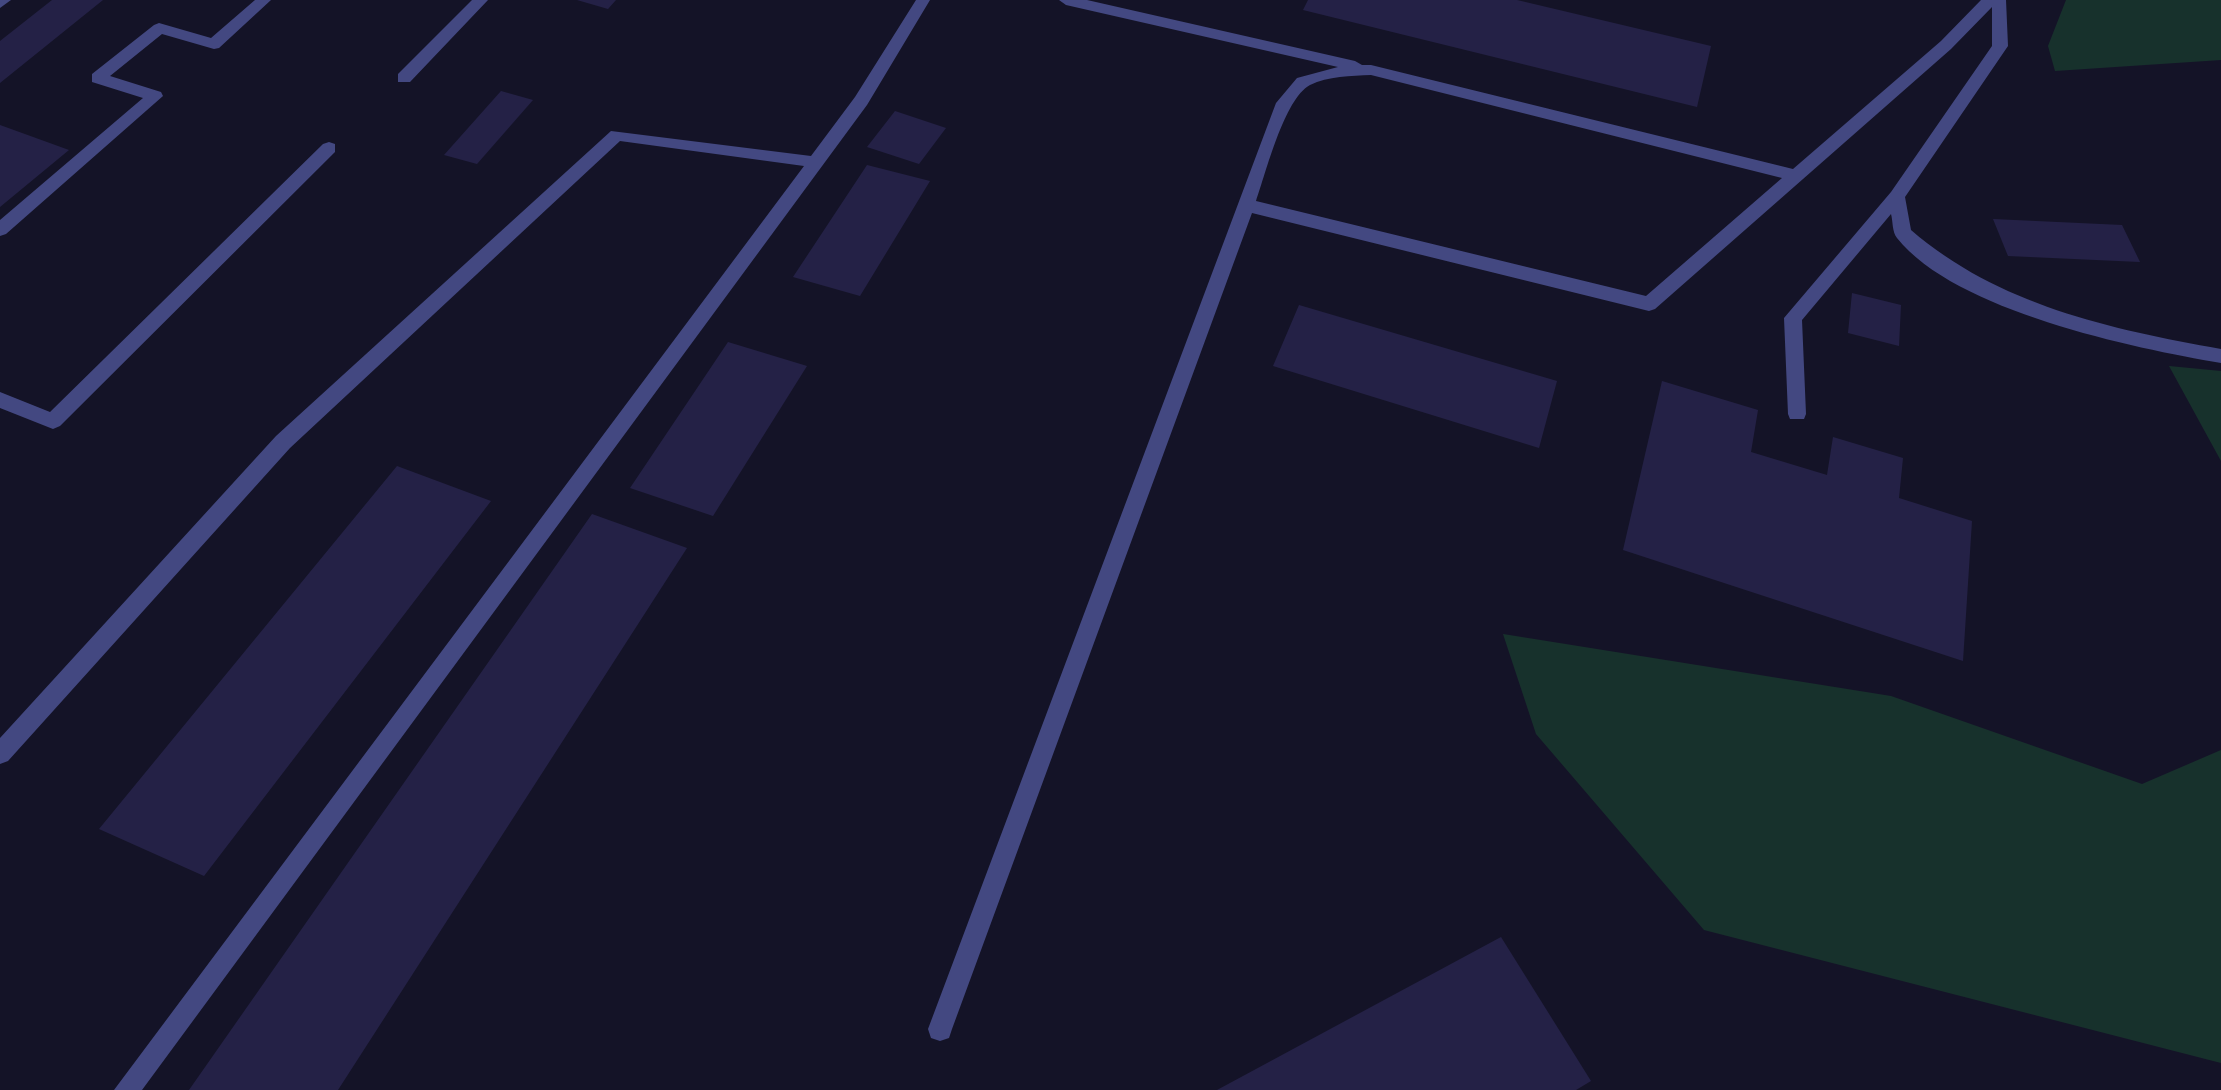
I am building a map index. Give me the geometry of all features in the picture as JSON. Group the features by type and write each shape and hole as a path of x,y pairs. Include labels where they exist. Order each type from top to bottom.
{"lane":[{"path":"0,230 155,96 98,78 159,28 214,44 264,0"},
{"path":"404,78 481,0"},
{"path":"127,1090 861,101 923,0"},
{"path":"1066,0 1371,70 1796,176"},
{"path":"1246,205 1649,304 1946,45 1990,0"},
{"path":"1797,414 1793,318 1897,196 2000,46 1999,0"},
{"path":"940,1029 1284,103 1303,82 1339,72 1371,70"},
{"path":"0,754 283,442 617,135 814,162"},
{"path":"0,400 53,421 329,148"},
{"path":"1897,196 1903,233 1948,269 2003,298 2098,329 2221,356"}],"green space":[{"path":"2066,0 2221,0 2221,60 2055,71 2048,46"},
{"path":"2169,366 2221,371 2221,461"},
{"path":"1503,634 1891,696 2142,784 2221,750 2221,1063 1704,930 1536,734"}],"building":[{"path":"52,0 103,0 0,83 0,41"},
{"path":"577,0 616,0 608,9"},
{"path":"1308,0 1517,0 1711,46 1697,107 1303,10"},
{"path":"501,91 533,100 477,164 444,155"},
{"path":"895,111 946,128 919,164 867,147"},
{"path":"0,125 69,150 0,207"},
{"path":"867,165 930,181 860,296 793,277"},
{"path":"1993,219 2122,225 2140,262 2008,256"},
{"path":"1852,293 1901,305 1899,346 1848,333"},
{"path":"1299,305 1557,381 1539,448 1273,366"},
{"path":"728,342 807,366 713,516 630,488"},
{"path":"1662,381 1758,410 1751,452 1827,475 1833,437 1903,458 1899,498 1972,521 1963,661 1623,550"},
{"path":"397,466 491,501 204,876 99,829"},
{"path":"592,514 687,548 338,1090 189,1090"},
{"path":"1501,937 1591,1081 1576,1090 1217,1090"}]}
